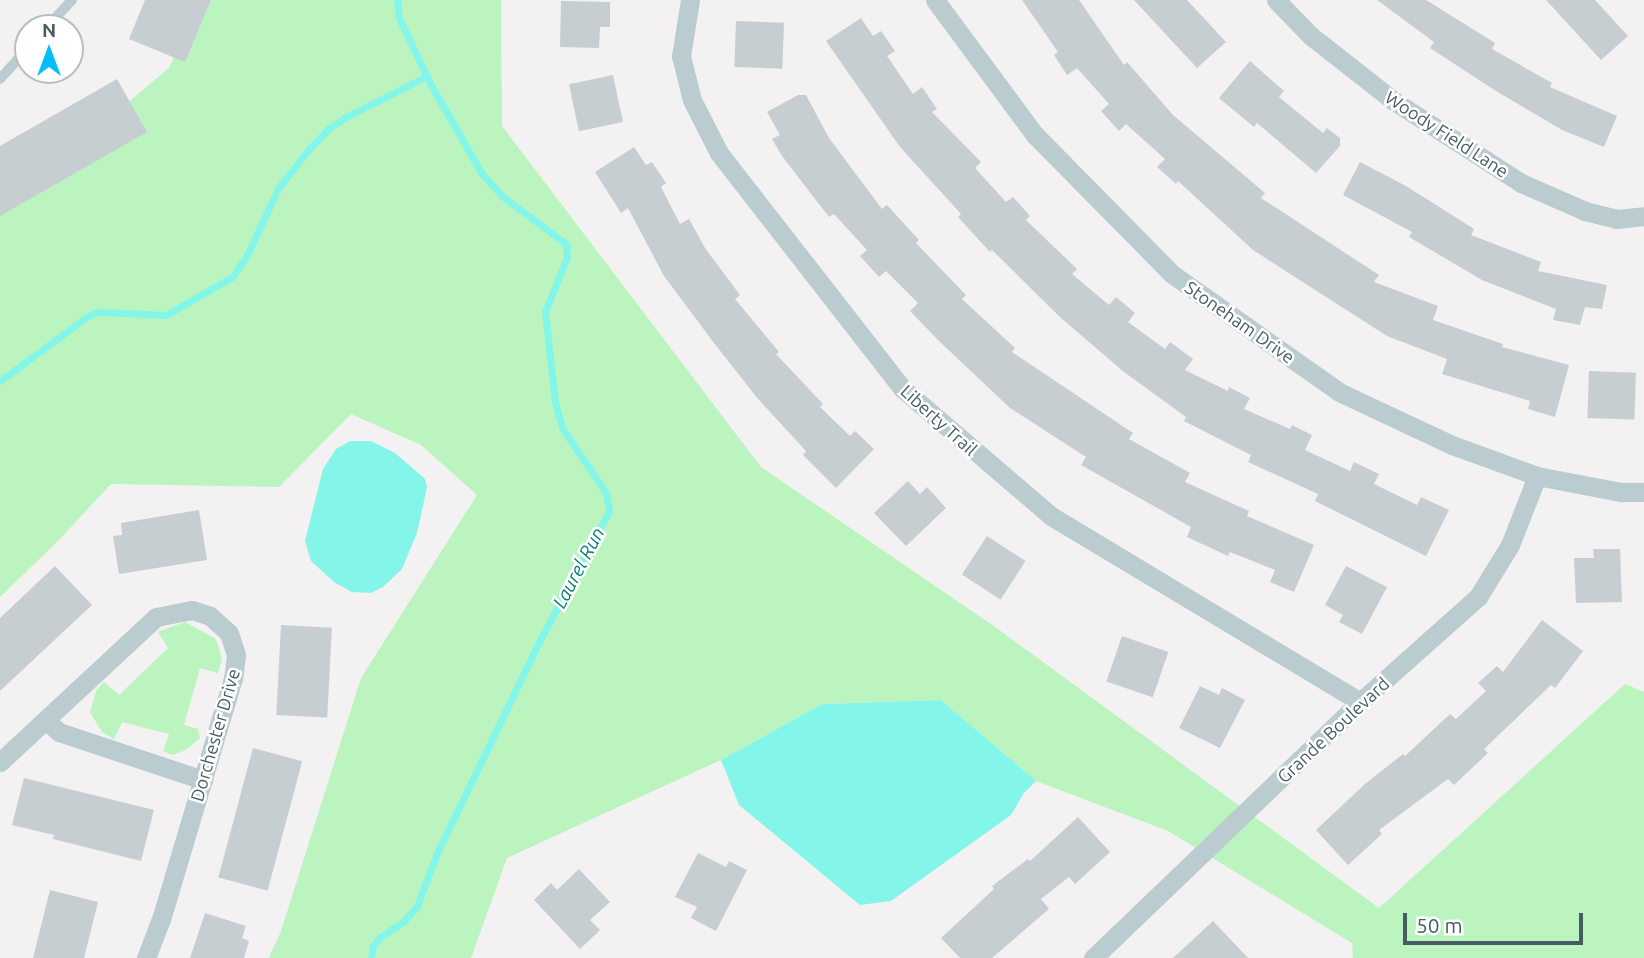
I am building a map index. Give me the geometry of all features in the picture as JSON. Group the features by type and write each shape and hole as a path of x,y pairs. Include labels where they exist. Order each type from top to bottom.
{"street":[{"name":"Liberty Trail","path":"690,0 681,56 692,100 719,153 903,389 1051,516 1360,702"},
{"name":"Stoneham Drive","path":"935,0 1035,135 1172,274 1339,392 1452,444 1536,476 1621,492 1644,492"},
{"name":"Woody Field Lane","path":"1276,0 1311,36 1394,102 1521,183 1585,211 1616,219 1644,216"},
{"name":"Grande Boulevard","path":"1103,955 1360,702 1478,597 1510,544 1536,476"},
{"name":"Dorchester Drive","path":"0,762 156,617 180,610 201,612 220,623 229,633 236,655 233,678 146,958"},
{"path":"47,721 59,732 203,780"}],"lane":[{"path":"59,14 72,0"},
{"path":"0,79 14,64"}],"green space":[{"path":"199,0 501,0 502,126 761,467 998,629 1379,908 1625,684 1644,692 1644,958 1353,958 1352,943 1168,831 1036,781 941,700 822,704 721,760 507,858 471,958 269,958 281,931 361,678 477,495 421,445 351,414 279,487 111,484 59,540 0,597 0,210 169,68"},
{"path":"185,622 216,639 222,659 218,673 200,668 184,725 198,729 200,738 186,750 172,755 163,751 169,734 122,722 114,739 102,732 90,712 96,691 104,682 119,695 168,648 158,632"}],"water":[{"path":"350,441 371,441 395,453 425,479 427,487 417,533 402,569 383,587 371,593 352,592 334,582 311,561 305,541 323,469 336,449"},
{"path":"941,700 1036,781 1024,793 1011,815 891,901 860,905 739,805 721,760 822,704"}],"building":[{"path":"145,0 211,0 185,62 129,39"},
{"path":"1022,0 1079,0 1124,65 1127,62 1173,115 1265,193 1261,198 1379,275 1374,282 1438,306 1433,320 1503,344 1502,347 1569,365 1555,417 1528,409 1530,401 1442,374 1447,359 1387,336 1253,250 1178,181 1176,184 1157,167 1165,159 1126,124 1119,131 1101,111 1109,104 1077,68 1067,75 1054,55 1058,52"},
{"path":"1134,0 1187,0 1226,42 1197,68"},
{"path":"1377,0 1426,0 1495,43 1492,49 1552,83 1550,87 1617,116 1604,147 1562,130 1496,91 1430,48 1434,42"},
{"path":"1546,0 1595,0 1628,36 1601,60"},
{"path":"561,1 610,2 610,27 600,27 599,48 560,47"},
{"path":"861,18 873,36 881,31 895,51 887,56 913,94 922,87 937,109 932,112 981,162 975,168 1006,202 1013,197 1030,216 1026,220 1077,269 1072,274 1109,305 1116,297 1135,313 1128,322 1165,349 1170,342 1193,359 1185,370 1228,391 1229,387 1250,398 1244,409 1290,429 1292,425 1312,435 1305,450 1350,471 1354,462 1379,474 1374,484 1417,505 1421,497 1449,510 1426,556 1315,501 1318,494 1248,462 1251,455 1184,421 1186,417 1124,372 1061,318 992,250 990,252 958,217 961,214 900,147 826,41"},
{"path":"736,21 784,23 782,69 734,67"},
{"path":"1250,61 1284,91 1279,97 1323,133 1327,128 1340,138 1340,146 1316,173 1257,123 1254,127 1219,98"},
{"path":"613,75 623,122 579,131 569,84"},
{"path":"117,79 147,132 0,216 0,146"},
{"path":"798,95 806,95 829,138 882,209 887,205 919,240 916,243 966,295 962,299 1015,348 1012,352 1133,433 1129,439 1190,473 1185,482 1249,511 1247,516 1314,545 1294,592 1270,582 1275,570 1230,552 1228,556 1187,537 1191,527 1081,465 1086,457 1010,408 939,341 910,311 918,303 886,271 879,277 860,256 867,250 834,214 829,217 772,139 780,135 767,112"},
{"path":"634,147 646,165 652,162 666,183 661,187 680,224 689,219 705,248 740,295 735,299 779,352 776,354 823,404 820,407 850,436 855,431 874,449 836,488 803,455 806,451 758,399 714,343 664,276 628,208 621,213 595,172"},
{"path":"1360,162 1406,186 1474,229 1471,235 1541,262 1538,271 1607,285 1602,309 1585,307 1580,325 1553,320 1556,309 1482,280 1409,237 1412,232 1343,195"},
{"path":"1589,371 1636,373 1634,420 1587,418"},
{"path":"908,481 920,494 927,487 946,508 906,546 874,513"},
{"path":"199,510 207,560 119,574 113,536 122,535 121,523"},
{"path":"987,536 1026,561 1001,600 962,575"},
{"path":"1593,549 1620,549 1622,602 1576,603 1574,558 1594,558"},
{"path":"55,566 92,605 0,691 0,618"},
{"path":"1346,566 1387,587 1362,634 1339,622 1343,615 1325,605"},
{"path":"1542,620 1583,651 1555,688 1551,685 1484,749 1488,753 1454,785 1448,779 1379,830 1382,834 1348,865 1316,830 1365,784 1403,754 1405,756 1450,714 1456,719 1486,691 1478,683 1497,666 1503,672"},
{"path":"281,625 332,628 327,718 276,715"},
{"path":"1122,636 1168,652 1153,697 1106,681"},
{"path":"1200,686 1219,695 1222,688 1245,700 1220,748 1179,728"},
{"path":"253,748 302,761 268,891 218,877"},
{"path":"24,778 154,810 141,861 53,839 54,835 12,825"},
{"path":"1078,817 1110,852 1075,884 1069,877 1041,899 1049,909 992,958 960,958 941,938 994,889 992,886 1028,859 1030,861"},
{"path":"698,853 726,867 729,861 747,870 716,931 691,918 697,907 675,897"},
{"path":"579,869 610,902 590,920 600,930 580,949 534,900 551,883 557,890"},
{"path":"50,890 98,902 84,958 33,958"},
{"path":"205,913 246,926 242,938 249,941 244,958 190,958"},
{"path":"1213,921 1248,958 1173,958"}],"waterway":[{"name":"Laurel Run","path":"371,958 373,946 379,938 404,921 417,906 437,853 541,638 609,511 606,493 562,428 555,402 545,312 567,257 566,244 502,196 482,174 432,87 399,18 397,0"},
{"path":"0,381 88,316 99,312 166,315 232,277 246,257 279,187 328,129 427,76"}]}
